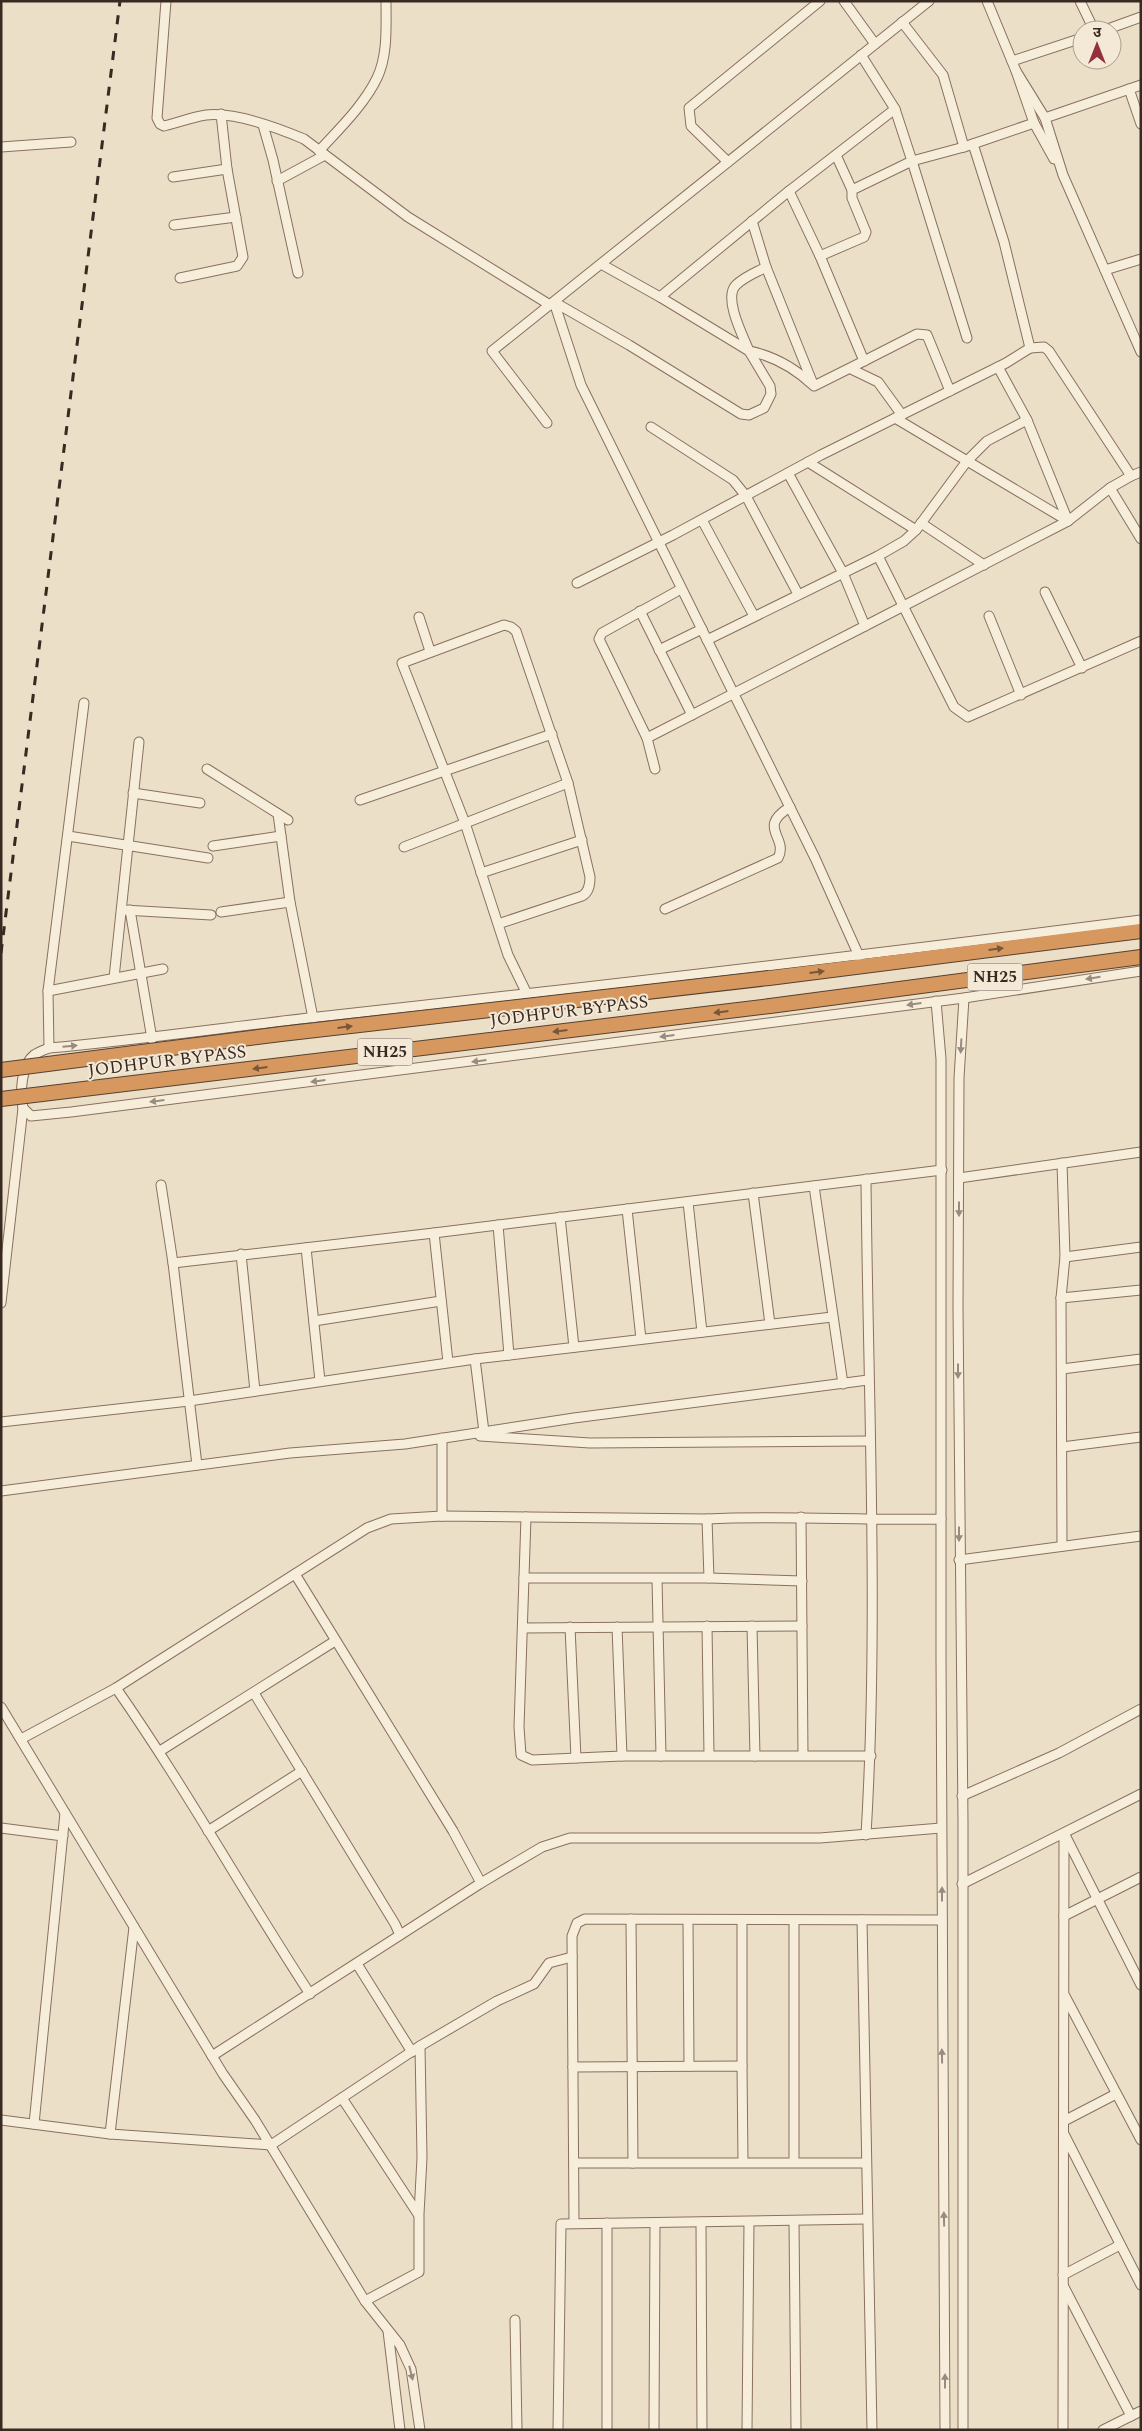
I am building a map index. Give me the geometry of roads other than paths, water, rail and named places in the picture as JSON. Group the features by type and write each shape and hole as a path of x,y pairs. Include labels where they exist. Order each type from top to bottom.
{"highway":[{"path":"1,1070 291,1033 769,978 1141,932"},
{"name":"JODHPUR BYPASS","path":"1,1099 770,1006 1141,957"}],"street":[{"path":"166,1 157,118 160,124 164,126 204,115 220,114 304,139 408,217 552,303 629,345 742,414 749,415 764,408 771,394 770,386 748,351 731,305 731,296 735,286 766,267"},
{"path":"277,180 322,153 377,77 386,44 386,1"},
{"path":"728,162 691,126 689,108 820,1"},
{"path":"844,1 875,44"},
{"path":"547,423 492,351 929,1"},
{"path":"987,1 1012,61 1034,123 1063,175 1140,350"},
{"path":"1080,1 1089,20"},
{"path":"1122,24 1141,17"},
{"path":"902,22 943,75 1004,242 1030,348"},
{"path":"1012,61 1072,41"},
{"path":"861,55 895,109 967,338"},
{"path":"1016,72 1045,118 1063,175"},
{"path":"1045,118 1141,85"},
{"path":"1129,89 1141,124"},
{"path":"660,297 789,190 895,109"},
{"path":"180,278 237,266 241,263 243,257 227,169 220,114"},
{"path":"852,190 912,162 968,146 1034,123"},
{"path":"262,125 277,180 298,273"},
{"path":"1,146 71,142"},
{"path":"820,256 864,237 866,232 852,198 852,190 836,155"},
{"path":"173,177 227,169"},
{"path":"789,190 820,256 864,361"},
{"path":"174,225 236,217"},
{"path":"752,221 766,267 814,386"},
{"path":"1105,270 1141,259"},
{"path":"601,264 660,297 748,351 760,353 792,368 814,386"},
{"path":"552,303 581,385 790,807 859,956"},
{"path":"814,386 917,334 924,334 927,335 950,391"},
{"path":"577,583 659,543 808,462 998,367 1030,348 1044,347 1049,351 1131,476"},
{"path":"998,367 1027,420 1068,521"},
{"path":"851,369 878,382 898,416 967,461 1068,521"},
{"path":"707,640 878,556 904,541 919,527 967,461 987,441 1027,420"},
{"path":"651,427 733,480 746,496 798,594"},
{"path":"808,462 984,565"},
{"path":"647,738 1068,521 1110,488 1141,472"},
{"path":"788,473 843,573 865,626"},
{"path":"1110,488 1141,539"},
{"path":"702,520 754,616"},
{"path":"878,556 954,707 964,716 968,717 1021,695 1141,641"},
{"path":"655,770 647,738 599,639 602,633 681,590"},
{"path":"1045,592 1082,668"},
{"path":"640,611 692,715"},
{"path":"989,616 1021,695"},
{"path":"419,617 430,651"},
{"path":"498,924 586,893 590,877 568,783 516,631 510,627 497,626 402,663 465,823 508,955 527,994"},
{"path":"659,650 702,629"},
{"path":"49,1048 48,991 84,703"},
{"path":"360,800 552,734"},
{"path":"114,978 125,910 128,846 139,742"},
{"path":"206,769 288,820"},
{"path":"404,847 568,783"},
{"path":"133,793 200,803"},
{"path":"665,909 778,858 781,851 773,824 775,818 790,807"},
{"path":"278,814 290,902 313,1018"},
{"path":"68,836 208,858"},
{"path":"213,846 281,836"},
{"path":"482,873 582,840"},
{"path":"221,912 290,902"},
{"path":"125,910 211,915"},
{"path":"125,910 140,974 152,1039"},
{"path":"1,1303 24,1074 29,1060 35,1054 49,1048 152,1039 313,1018 859,956 1141,920"},
{"path":"48,991 163,969"},
{"path":"22,1108 31,1116 71,1112 964,998 1141,970"},
{"path":"963,2430 959,1178 960,1078 964,998"},
{"path":"936,1001 941,1059 942,1170 941,1828 945,2430"},
{"path":"1,1064 29,1060"},
{"path":"959,1178 1141,1152"},
{"path":"1062,1163 1065,1256 1061,1298 1062,1546"},
{"path":"173,1263 560,1218 942,1170"},
{"path":"866,1179 871,1520 871,1756 866,1835"},
{"path":"162,1185 197,1465"},
{"path":"814,1186 842,1384"},
{"path":"753,1193 770,1324"},
{"path":"688,1202 702,1332"},
{"path":"627,1209 641,1339"},
{"path":"560,1218 574,1347"},
{"path":"498,1225 509,1355"},
{"path":"434,1233 448,1362"},
{"path":"1065,1256 1141,1247"},
{"path":"306,1248 320,1381"},
{"path":"241,1254 255,1391"},
{"path":"1061,1298 1141,1290"},
{"path":"314,1321 441,1301"},
{"path":"1,1422 189,1401 448,1362 832,1316"},
{"path":"475,1359 484,1432"},
{"path":"1062,1369 1141,1359"},
{"path":"1,1491 197,1465 442,1438 868,1380"},
{"path":"462,1435 590,1443 870,1441"},
{"path":"1062,1447 1141,1437"},
{"path":"442,1438 442,1516"},
{"path":"21,1739 116,1688 367,1528 391,1519 442,1516 941,1519"},
{"path":"526,1517 519,1727 520,1755 532,1760 622,1756 871,1756"},
{"path":"801,1517 803,1756"},
{"path":"707,1519 709,1578"},
{"path":"959,1560 1141,1536"},
{"path":"295,1574 453,1831 480,1883"},
{"path":"524,1578 709,1578 802,1581"},
{"path":"656,1579 659,1627 661,1756"},
{"path":"706,1626 708,1756"},
{"path":"752,1626 755,1756"},
{"path":"523,1628 802,1626"},
{"path":"570,1627 576,1758"},
{"path":"617,1627 622,1756"},
{"path":"160,1751 335,1641"},
{"path":"116,1688 160,1751 262,1921 310,1994"},
{"path":"254,1693 400,1935"},
{"path":"1,1707 212,2056 270,2145 365,2301 400,2345 412,2369 420,2430"},
{"path":"962,1796 1058,1753 1141,1708"},
{"path":"208,1831 302,1771"},
{"path":"962,1884 1141,1794"},
{"path":"34,2124 65,1812"},
{"path":"1,1828 63,1836"},
{"path":"212,2056 480,1883 542,1848 570,1838 820,1838 941,1828"},
{"path":"1064,1834 1141,1985"},
{"path":"1063,2430 1064,1834"},
{"path":"1064,1916 1141,1877"},
{"path":"574,2222 572,1936 577,1923 585,1919 942,1920"},
{"path":"631,1919 633,2163"},
{"path":"688,1920 689,2066"},
{"path":"742,1920 744,2162"},
{"path":"794,1920 794,2162"},
{"path":"862,1920 872,2430"},
{"path":"110,2134 134,1926"},
{"path":"1,2120 110,2134 270,2145 420,2046 497,2001 534,1984 549,1963 572,1957"},
{"path":"357,1964 412,2052"},
{"path":"1064,1994 1141,2140"},
{"path":"365,2301 418,2272 418,2214 422,2158 420,2046"},
{"path":"573,2067 742,2066"},
{"path":"1064,2121 1116,2094"},
{"path":"342,2098 418,2214"},
{"path":"1064,2133 1141,2285"},
{"path":"574,2163 866,2163"},
{"path":"558,2430 560,2224 574,2222 749,2222 867,2219"},
{"path":"794,2221 796,2430"},
{"path":"654,2430 655,2222"},
{"path":"701,2222 702,2430"},
{"path":"747,2430 749,2222"},
{"path":"607,2223 607,2430"},
{"path":"1063,2275 1120,2245"},
{"path":"1063,2286 1131,2416"},
{"path":"515,2320 517,2430"},
{"path":"388,2331 400,2430"},
{"path":"1104,2430 1141,2410"}],"railway":[{"path":"1,953 120,1"}]}
